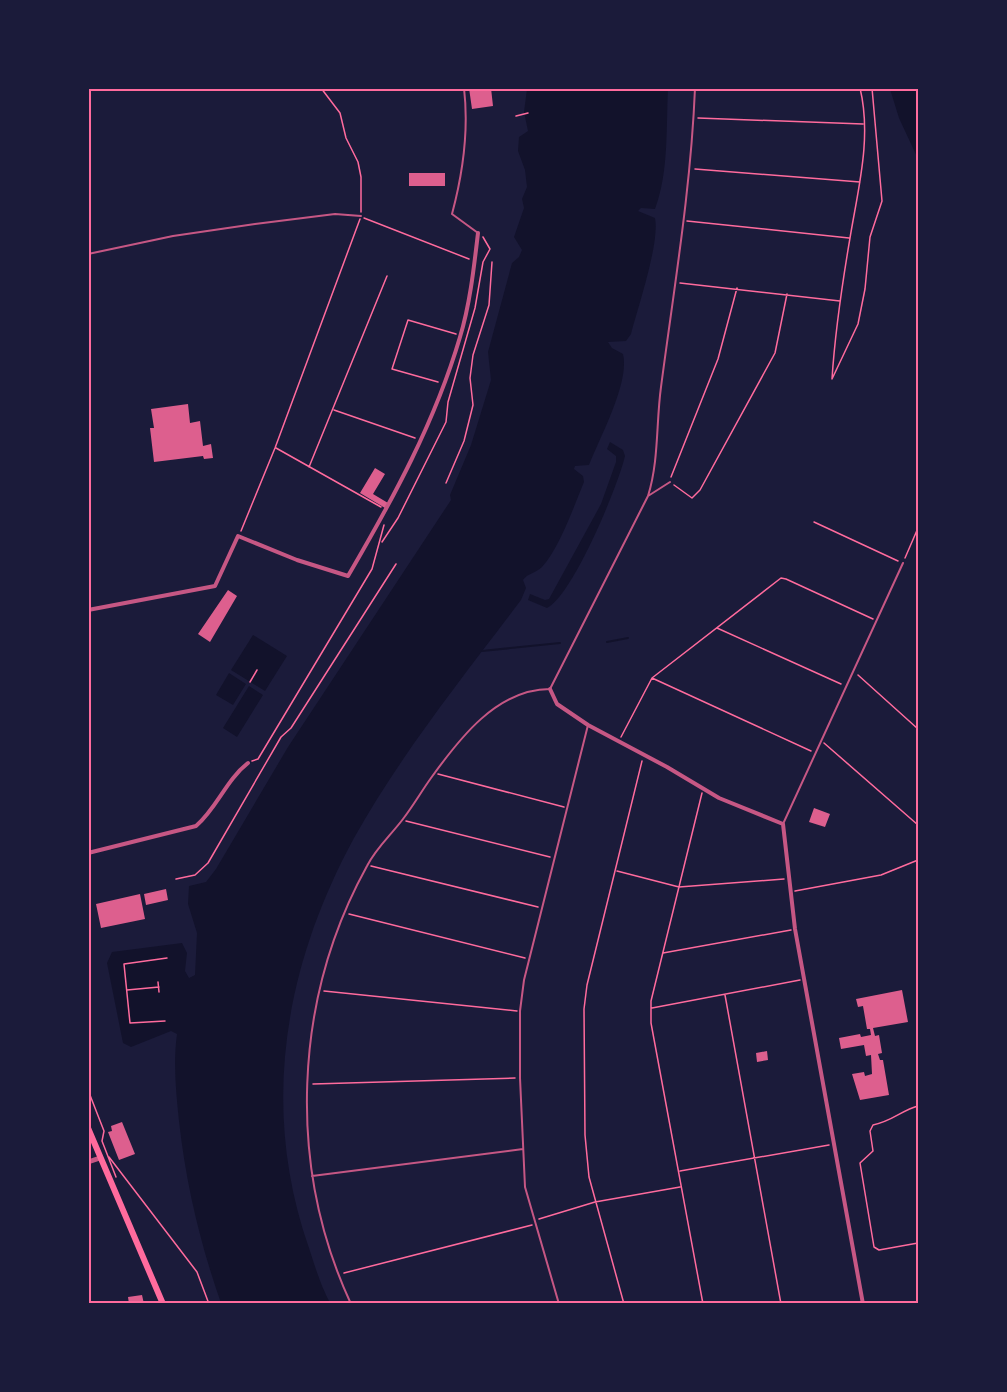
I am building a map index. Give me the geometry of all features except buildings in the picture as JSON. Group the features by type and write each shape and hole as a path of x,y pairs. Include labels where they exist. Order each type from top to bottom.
{"main road":[{"path":"88,1128 163,1304"}],"street":[{"path":"88,610 215,586 238,536 297,560 348,576 387,510 422,440 444,384 461,336 478,233"},
{"path":"550,689 558,704 588,725 644,754 728,803 783,824 787,878 795,929 863,1304"},
{"path":"88,853 196,826 208,816 236,772 248,763"},
{"path":"88,1162 100,1158"}],"lane":[{"path":"464,88 468,118 458,191 452,214 478,233"},
{"path":"351,1304 338,1275 324,1232 312,1176 305,1108 306,1084 320,990 345,913 367,865 435,773 479,720 498,706 524,693 550,689 582,630 648,496 653,480 658,406 683,221 695,88"},
{"path":"88,254 173,236 245,225 335,214 361,216"},
{"path":"648,496 670,482"},
{"path":"783,824 820,739 903,563"},
{"path":"559,1304 525,1186 520,1078 520,1011 530,959 588,725"},
{"path":"312,1176 523,1149"}],"path":[{"path":"238,536 275,448 361,216 361,177 358,162 346,138 340,112 321,88"},
{"path":"860,88 863,124 860,182 840,301 832,380 858,324 865,289 870,237 882,201 872,88"},
{"path":"516,116 528,113"},
{"path":"694,118 863,124"},
{"path":"688,169 860,182"},
{"path":"361,216 475,261"},
{"path":"683,221 850,238"},
{"path":"490,249 491,254"},
{"path":"446,483 464,441 473,405 470,378 473,355 489,305 492,262"},
{"path":"309,467 387,276"},
{"path":"675,283 840,301"},
{"path":"737,288 718,359 670,482 692,498 700,490 774,353 788,294"},
{"path":"444,384 392,369 408,320 461,336"},
{"path":"334,409 422,440"},
{"path":"275,448 387,510"},
{"path":"248,763 258,759 372,569 385,528 382,519"},
{"path":"814,522 903,563 918,528"},
{"path":"176,879 195,875 208,863 281,737 291,728 396,564"},
{"path":"620,741 652,678 781,578 876,620"},
{"path":"717,627 845,686"},
{"path":"250,682 257,670"},
{"path":"852,670 918,729"},
{"path":"652,678 814,753"},
{"path":"820,739 918,825"},
{"path":"624,1304 595,1202 585,1135 584,1009 644,754"},
{"path":"435,773 567,808"},
{"path":"703,789 662,953 651,1023 703,1304"},
{"path":"402,820 555,858"},
{"path":"789,892 880,875 918,860"},
{"path":"367,865 543,908"},
{"path":"616,870 679,887 787,878"},
{"path":"345,913 530,959"},
{"path":"662,953 795,929"},
{"path":"165,1021 130,1023 124,964 167,958"},
{"path":"652,1008 804,980"},
{"path":"158,982 159,992"},
{"path":"127,990 159,987"},
{"path":"320,990 520,1011"},
{"path":"725,995 781,1304"},
{"path":"306,1084 520,1078"},
{"path":"88,1090 104,1131 102,1141 117,1181"},
{"path":"918,1106 890,1122 873,1125 870,1131 873,1151 860,1163 869,1228 874,1247 879,1251 918,1242"},
{"path":"679,1171 834,1144"},
{"path":"107,1155 198,1272 210,1304"},
{"path":"338,1275 536,1222 595,1202 681,1186"}],"shaded area":[{"path":"527,89 668,89 663,180 655,209 641,208 638,211 655,218 656,229 648,275 631,334 626,341 608,342 612,348 623,354 622,379 613,410 589,465 575,466 574,469 583,476 584,482 554,550 542,567 523,580 526,588 521,600 433,716 372,807 330,887 311,937 296,988 287,1039 283,1091 286,1143 294,1195 321,1283 330,1303 221,1303 200,1236 186,1168 176,1088 177,1034 171,1031 131,1047 123,1043 107,963 112,952 182,943 187,953 185,971 189,978 195,975 197,933 188,904 189,886 206,882 216,869 288,747 451,500 450,495 471,445 491,380 488,352 512,263 519,257 522,250 514,237 524,208 522,199 527,187 525,170 518,151 519,137 528,131 524,112"},
{"path":"890,89 918,89 918,159 899,118"},
{"path":"610,442 623,450 625,456 614,491 581,562 558,599 547,608 528,600 530,594 545,600 549,599 601,504 616,462 616,456 607,449"},
{"path":"253,635 287,656 265,691 231,670"},
{"path":"229,673 246,684 233,705 216,695"},
{"path":"249,686 263,695 237,737 223,728"}],"waterway":[{"path":"607,642 628,638"},
{"path":"482,651 560,643"}]}
